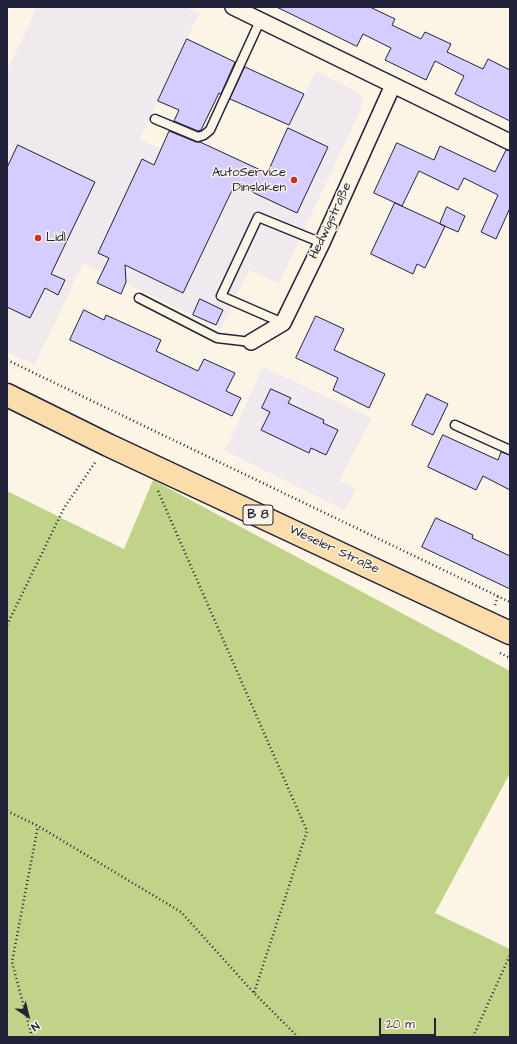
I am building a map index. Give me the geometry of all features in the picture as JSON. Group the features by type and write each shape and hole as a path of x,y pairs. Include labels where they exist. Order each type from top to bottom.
{"main road":[{"name":"Weseler Straße","path":"7,395 108,445 510,633"}],"street":[{"path":"233,7 510,142"},
{"name":"Hedwigstraße","path":"283,323 322,243 393,85"},
{"path":"251,342 283,323"}],"lane":[{"path":"155,119 198,137 204,135 210,130 260,21"},
{"path":"283,323 221,296 258,217 322,243"},
{"path":"139,298 218,338 251,342"},
{"path":"455,425 510,450"}],"path":[{"path":"7,360 510,602"},
{"path":"7,625 64,508 108,445"},
{"path":"164,470 153,480 307,830 254,993"},
{"path":"7,811 38,826 181,912 254,993 298,1037"},
{"path":"32,1037 12,962 38,826"},
{"path":"473,1037 510,954"}],"shaded area":[{"path":"37,7 186,7 199,13 140,139 257,194 316,71 358,92 363,101 359,113 279,283 249,270 221,329 83,263 35,365 7,352 7,71"},
{"path":"263,367 372,418 339,480 356,489 345,510 225,451"}],"green space":[{"path":"153,480 510,671 510,773 435,913 510,949 510,1037 7,1037 7,491 124,549"}],"building":[{"path":"277,7 370,7 395,19 392,25 421,39 425,32 451,44 447,52 483,69 488,59 510,70 510,121 455,94 464,76 435,61 426,80 385,60 391,48 363,34 357,46"},
{"path":"187,39 235,62 221,94 219,93 201,130 198,131 174,121 179,110 158,101"},
{"path":"245,67 304,94 289,125 230,99"},
{"path":"288,128 328,147 297,213 235,184 183,293 125,265 126,282 121,294 97,283 109,258 98,253 142,159 154,165 169,131 196,142 200,142 267,173"},
{"path":"397,143 434,160 440,146 495,172 506,150 510,151 510,208 496,239 481,232 498,195 464,178 458,190 419,171 402,206 374,193"},
{"name":"Lidl","path":"18,145 95,182 51,274 65,280 58,295 45,288 30,318 7,307 7,168"},
{"path":"395,203 445,226 425,268 417,264 413,274 371,254"},
{"path":"447,207 465,216 458,232 440,224"},
{"path":"200,299 223,310 216,325 193,315"},
{"path":"84,310 104,320 106,315 161,340 156,351 198,371 204,359 235,373 226,391 241,398 232,416 70,340"},
{"path":"316,316 344,329 334,350 385,374 369,408 333,390 338,378 296,358"},
{"path":"271,389 291,398 288,403 324,420 323,423 338,430 326,455 311,448 309,453 261,430 270,412 262,408"},
{"path":"427,394 448,404 433,435 412,425"},
{"path":"443,435 498,460 501,452 510,455 510,490 483,476 476,490 428,467"},
{"path":"436,518 473,535 472,538 510,556 510,589 422,547"}],"place":[{"name":"AutoService Dinslaken","path":"294,180"},
{"name":"Lidl","path":"38,238"}]}
